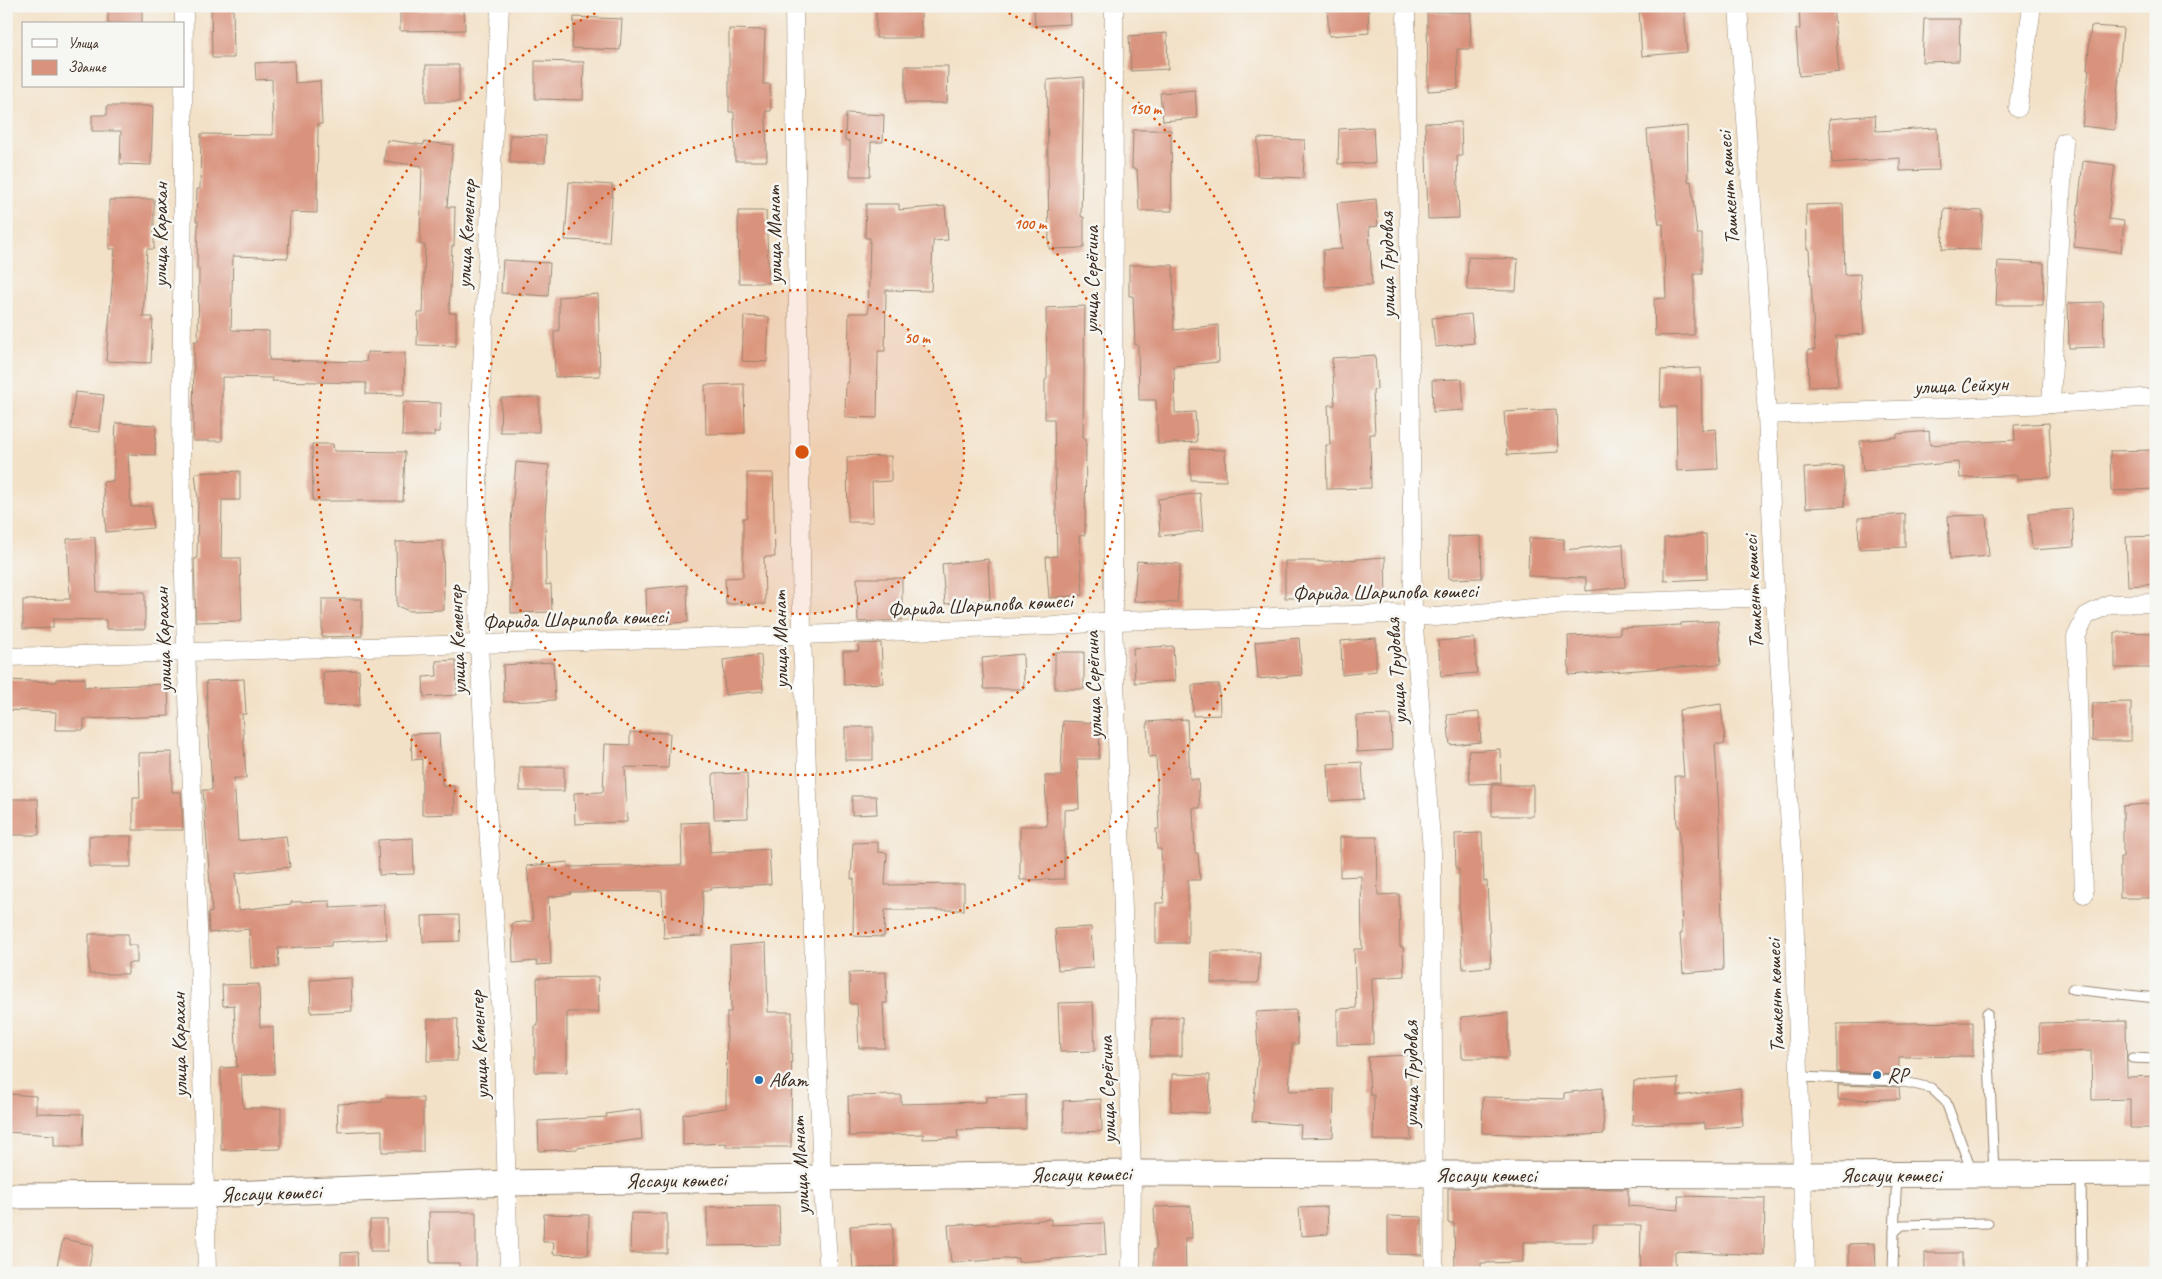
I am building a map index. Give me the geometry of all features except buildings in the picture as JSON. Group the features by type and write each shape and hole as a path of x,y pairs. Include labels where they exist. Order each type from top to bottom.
{"main road":[{"name":"Яссауи көшесі","path":"6,1196 205,1195 508,1183 1132,1174 1897,1175 2156,1173"}],"street":[{"name":"улица Карахан","path":"184,6 184,22"},
{"name":"улица Кеменгер","path":"500,6 479,427 477,537 479,644 488,825 503,1046 510,1273"},
{"name":"улица Манат","path":"794,6 802,635 822,1178 829,1273"},
{"name":"улица Серёгина","path":"1114,6 1114,621 1132,1174 1131,1273"},
{"name":"улица Трудовая","path":"1406,6 1413,615 1432,851 1434,1273"},
{"name":"Ташкент көшесі","path":"1738,6 1767,415 1775,597 1793,873 1805,1273"},
{"path":"2018,108 2032,6"},
{"name":"улица Карахан","path":"183,88 181,462 186,651 200,951 207,1273"},
{"path":"2051,404 2064,142"},
{"name":"улица Сейхун","path":"1767,415 2051,404 2156,397"},
{"name":"Фарида Шарипова көшесі","path":"6,657 802,635 1054,626 1114,621 1394,614 1436,617 1576,604 1775,597"},
{"path":"2084,894 2076,637 2086,616 2109,604 2156,603"}],"lane":[{"path":"2072,989 2156,998"},
{"path":"1983,1174 1987,1014"},
{"path":"2132,1058 2156,1059"},
{"path":"1800,1077 1900,1081 1931,1088 1946,1102 1983,1174"},
{"path":"2081,1174 2082,1273"},
{"path":"1893,1273 1897,1175"},
{"path":"1894,1232 1902,1225 1988,1223"}],"place":[{"name":"RP","path":"1877,1075"},
{"name":"Ават","path":"759,1080"}]}
